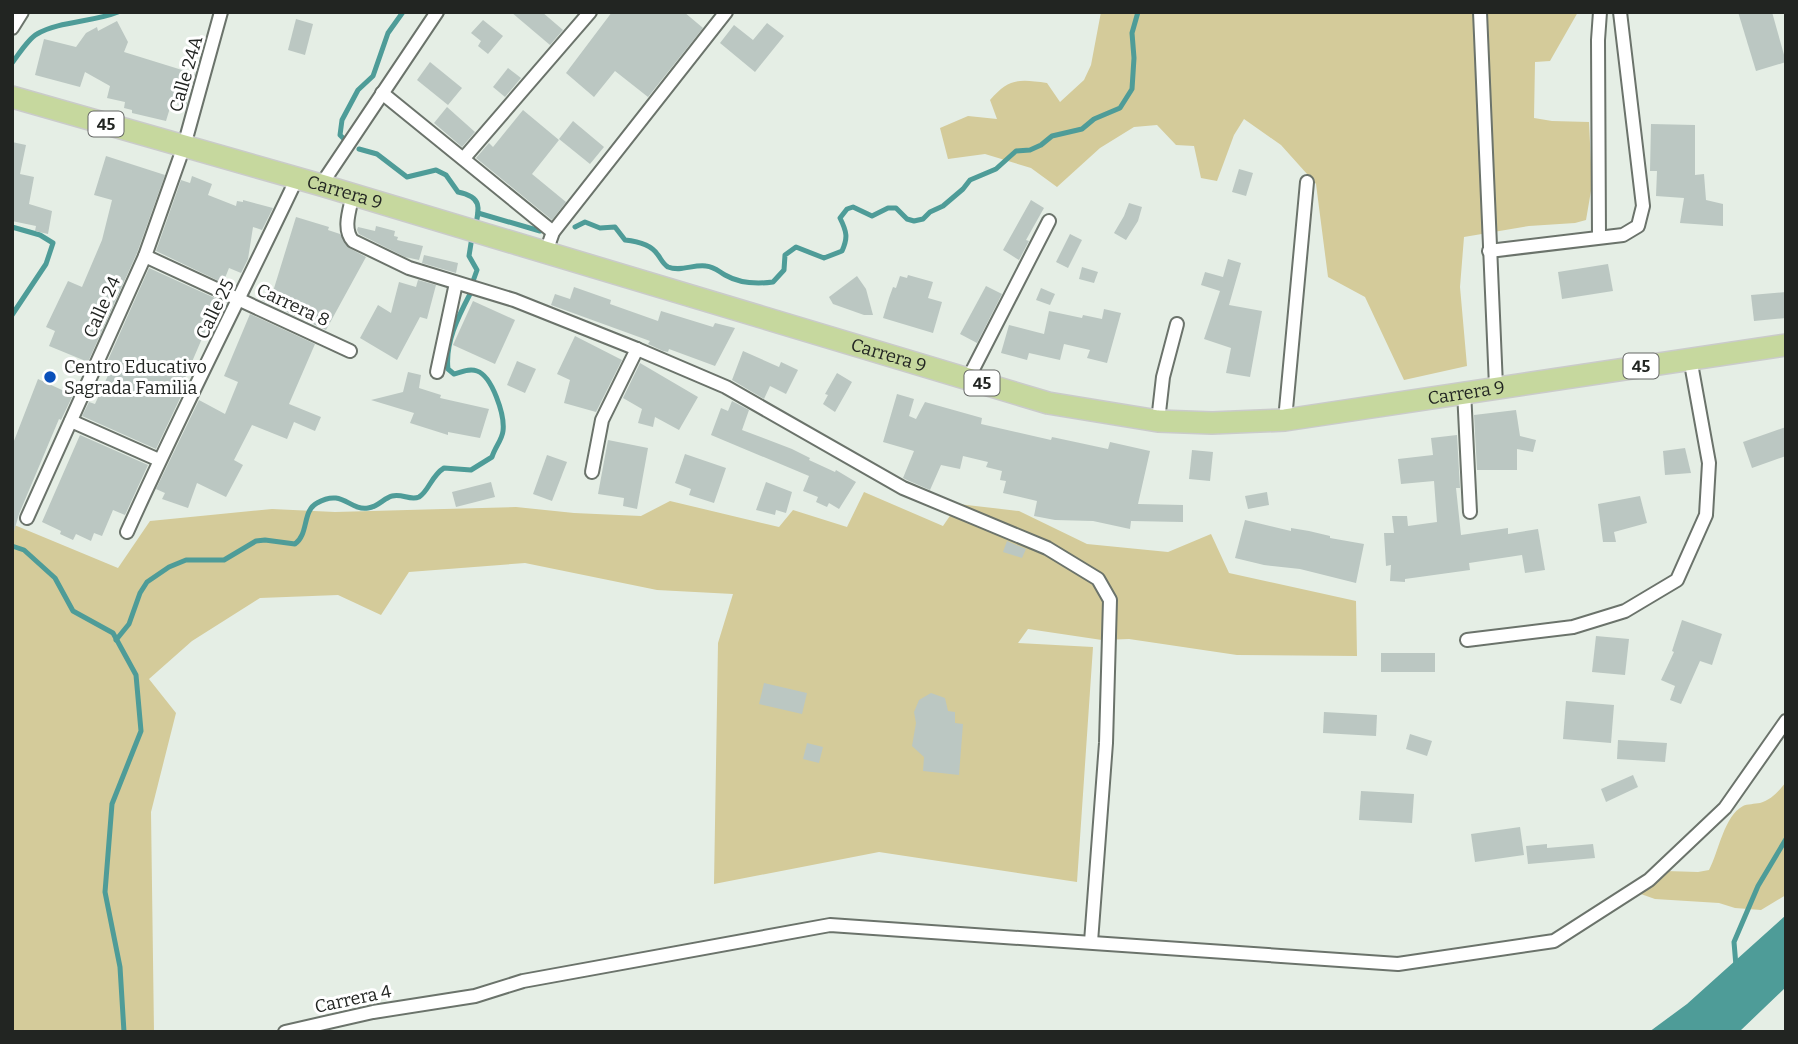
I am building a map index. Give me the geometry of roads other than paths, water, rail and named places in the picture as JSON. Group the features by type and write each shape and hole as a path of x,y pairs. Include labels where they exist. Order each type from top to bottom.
{"highway":[{"name":"Carrera 9","path":"20,99 475,231 549,242 968,379 1048,402 1158,421 1212,424 1285,419 1786,345"}],"street":[{"path":"12,28 22,12"},
{"name":"Calle 24A","path":"184,146 221,12"},
{"path":"321,185 437,12"},
{"path":"464,158 590,12"},
{"path":"382,93 464,158 549,242 726,12"},
{"path":"1480,12 1496,387"},
{"path":"1599,237 1600,12"},
{"path":"1489,251 1623,235 1638,226 1643,206 1620,12"},
{"name":"Calle 24","path":"27,518 145,256 184,146"},
{"name":"Calle 25","path":"127,532 159,460 297,178"},
{"path":"1285,419 1307,182"},
{"path":"354,194 346,229 353,241 409,268 514,300 726,387 903,488 1047,548 1098,579 1110,600 1106,743 1091,942"},
{"path":"968,379 1048,221"},
{"name":"Carrera 8","path":"145,256 350,351"},
{"path":"437,372 456,283"},
{"path":"1158,421 1163,377 1177,324"},
{"path":"592,472 602,420 637,349"},
{"path":"1468,640 1573,627 1625,611 1677,580 1706,515 1709,463 1690,358"},
{"path":"1464,391 1470,512"},
{"path":"71,421 159,460"},
{"name":"Carrera 4","path":"285,1032 373,1012 475,996 523,981 830,925 1398,964 1554,941 1650,880 1726,808 1786,721"}],"water":[{"path":"1786,915 1786,987 1739,1032 1649,1032 1687,1004"}],"waterway":[{"path":"12,63 37,34 118,12"},
{"path":"346,141 340,135 342,120 358,90 373,76 388,33 403,12"},
{"path":"575,227 585,222 600,228 615,227 625,240 638,242 655,251 668,267 678,269 706,266 742,281 773,282 784,270 785,255 796,247 824,258 842,251 846,235 840,218 847,209 853,207 872,216 888,208 896,208 907,219 923,219 943,206 970,180 996,169 1016,151 1030,150 1052,136 1082,129 1094,119 1120,108 1132,89 1132,33 1138,12"},
{"path":"359,149 377,154 407,177 436,170 446,175 458,192 475,200 478,209 475,228"},
{"path":"478,213 540,231"},
{"path":"12,227 40,235 53,243 46,264 12,315"},
{"path":"472,237 469,256 477,270 472,284"},
{"path":"116,640 129,624 140,593 147,582 169,567 186,560 224,560 256,541 295,544 302,534 309,511 326,499 340,499 361,508 368,508 392,496 416,498 444,468 471,470 492,457 502,434 503,424 500,406 492,388 483,374 477,371 468,370 454,374 448,369 450,340 470,294"},
{"path":"12,546 24,550 55,578 73,611 113,633 136,675 141,731 112,804 105,892 120,967 124,1032"},
{"path":"1736,966 1734,942 1758,886 1786,839"}],"place":[{"name":"Centro Educativo Sagrada Familia","path":"50,377"}]}
